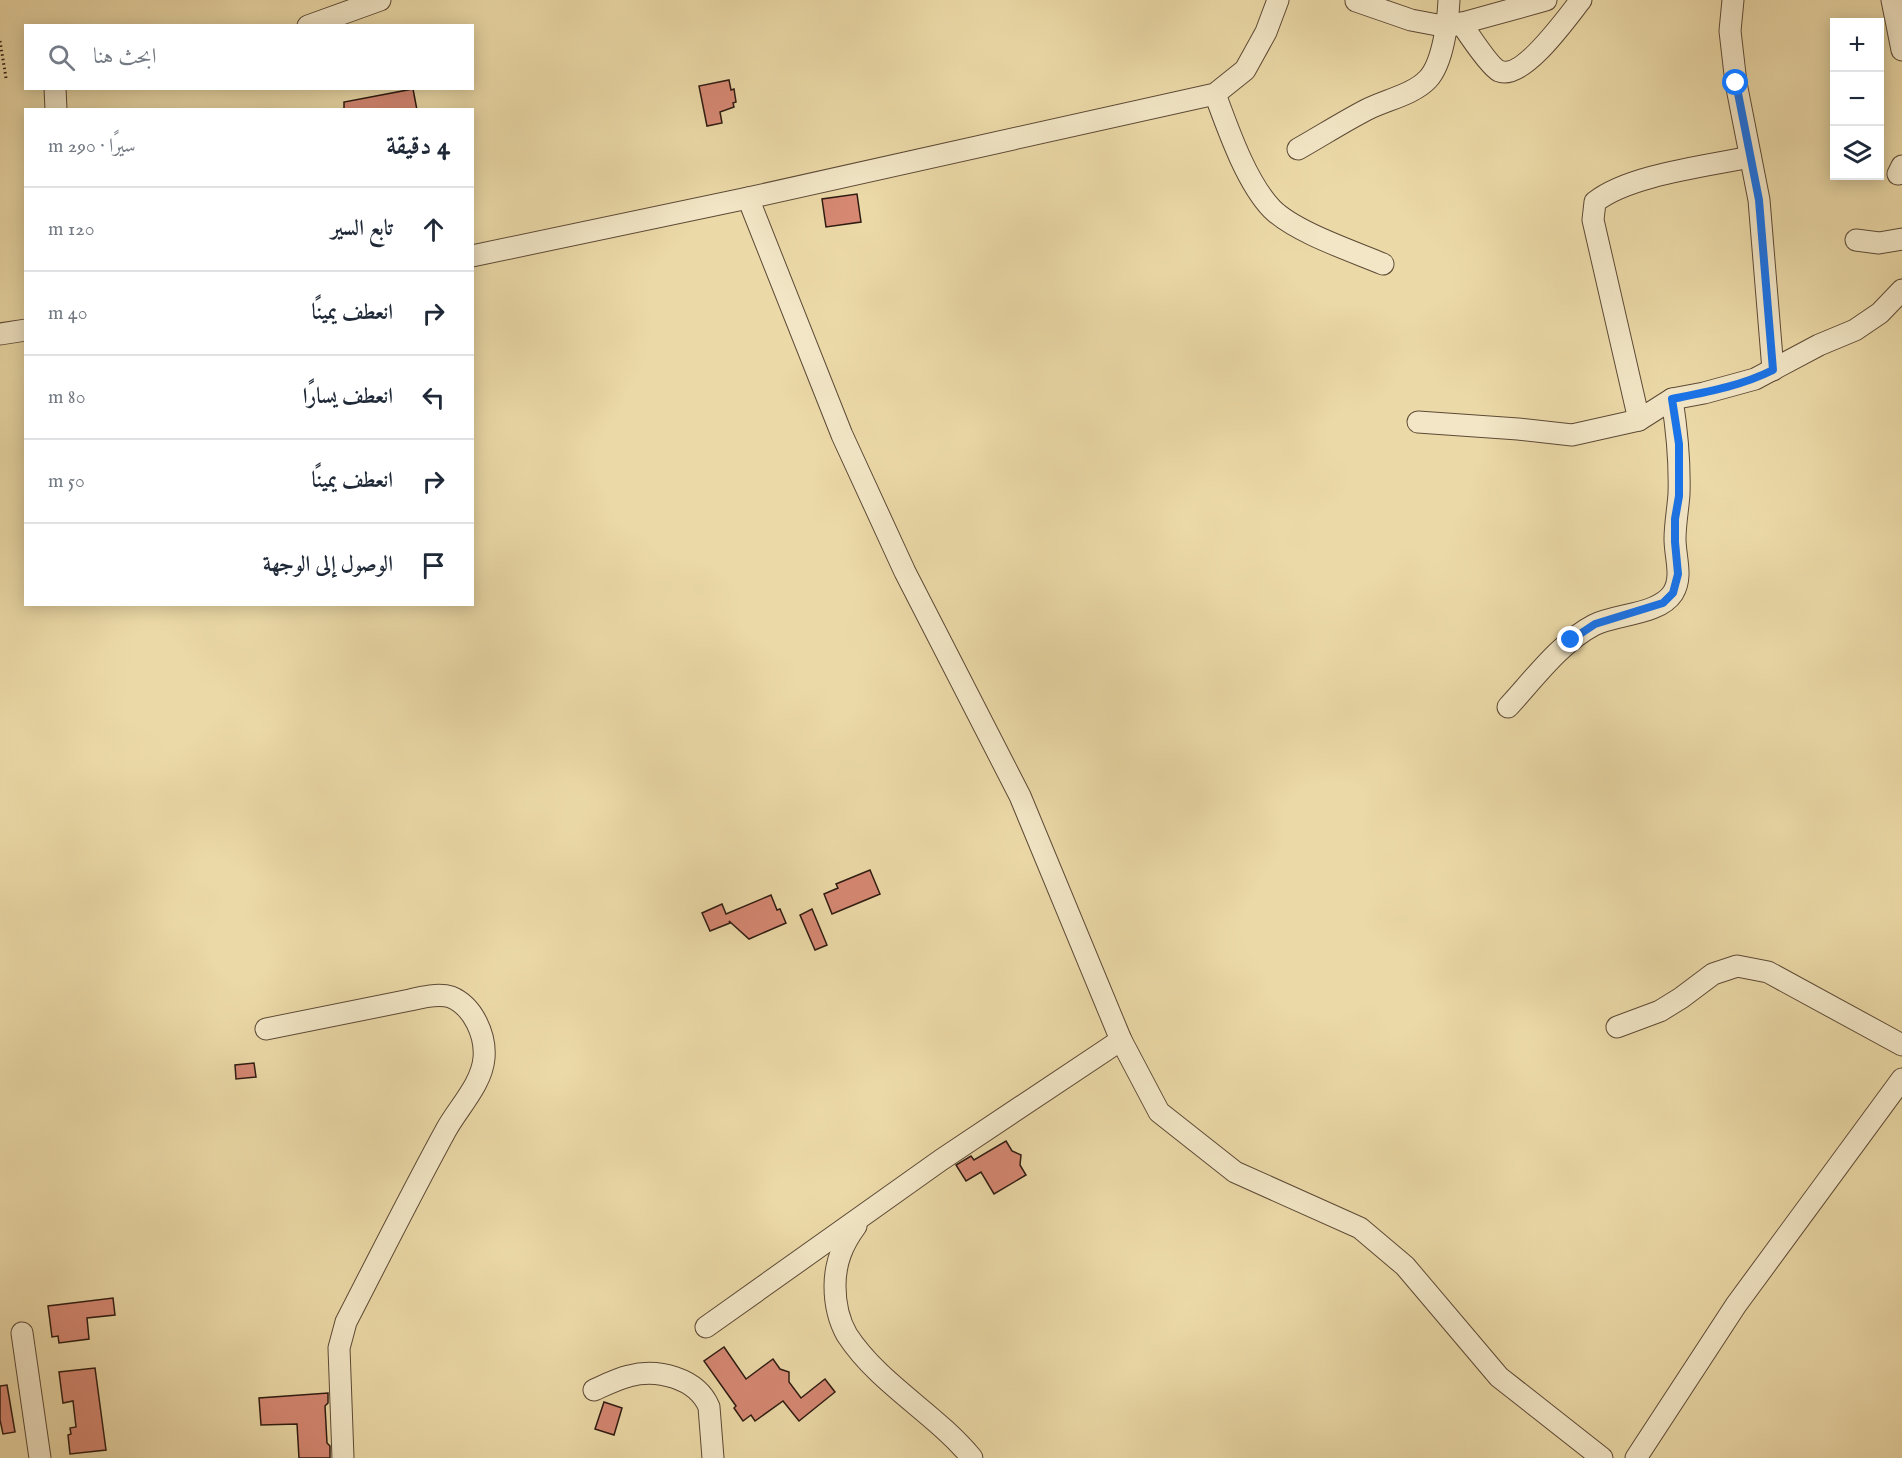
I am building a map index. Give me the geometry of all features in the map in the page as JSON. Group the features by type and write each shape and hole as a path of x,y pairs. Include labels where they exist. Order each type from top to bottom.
{"street":[{"path":"314,24 380,0"},
{"path":"474,256 748,198 1215,94 1245,70 1266,32 1278,0"},
{"path":"1449,0 1454,25 1498,71 1508,72 1520,67 1543,47 1581,0"},
{"path":"1356,1 1411,20 1454,25 1546,0"},
{"path":"1733,0 1730,31 1736,83 1759,200 1773,370"},
{"path":"1896,6 1902,50"},
{"path":"1298,149 1362,112 1418,86 1435,68 1454,25"},
{"path":"55,90 56,108"},
{"path":"1215,94 1232,140 1256,185 1272,209 1292,223 1383,264"},
{"path":"1639,420 1593,220 1595,202 1607,192 1646,179 1750,157"},
{"path":"748,198 842,435 905,572 1020,796 1121,1040 1159,1112 1235,1172 1360,1228 1405,1266 1499,1377 1602,1458"},
{"path":"1856,240 1879,243 1902,239"},
{"path":"1418,422 1572,435 1639,420 1672,399 1755,379 1819,345 1855,330 1880,314 1902,290"},
{"path":"0,334 24,330"},
{"path":"1508,707 1571,640 1595,624 1663,603 1673,593 1678,574 1675,519 1679,496 1679,444 1672,399"},
{"path":"1617,1027 1660,1011 1682,998 1713,974 1737,966 1768,972 1902,1045"},
{"path":"266,1029 410,999 431,996 450,997 465,1006 477,1022 483,1041 484,1059 478,1078 447,1128 341,1335 339,1348 343,1458"},
{"path":"706,1327 940,1160 1121,1040"},
{"path":"1636,1458 1736,1305 1894,1101 1902,1079"},
{"path":"864,1216 849,1235 838,1257 835,1276 835,1296 846,1333 866,1359 956,1438 972,1458"},
{"path":"22,1333 40,1458"},
{"path":"594,1390 627,1376 644,1373 674,1377 687,1383 706,1399 709,1407 713,1458"}],"path":[{"path":"0,41 6,78"}],"building":[{"path":"729,80 731,90 734,89 736,102 733,103 734,107 720,112 722,123 707,126 699,86"},
{"path":"413,90 417,108 344,108 344,102"},
{"path":"857,194 861,222 826,227 822,199"},
{"path":"870,870 880,894 832,914 824,894 838,888 836,884"},
{"path":"771,895 786,923 749,939 729,921 730,923 710,931 702,913 722,904 726,914"},
{"path":"812,909 827,945 815,950 800,915"},
{"path":"254,1063 256,1077 236,1079 235,1065"},
{"path":"1006,1141 1012,1151 1021,1155 1020,1165 1026,1175 994,1194 981,1172 966,1181 956,1165 971,1156 974,1160"},
{"path":"113,1298 115,1315 87,1318 89,1339 59,1343 58,1336 52,1337 48,1306"},
{"path":"724,1347 746,1379 773,1359 780,1369 789,1372 789,1382 801,1398 825,1379 835,1392 799,1421 783,1401 755,1421 751,1415 743,1421 734,1408 736,1406 704,1361"},
{"path":"95,1368 106,1450 70,1454 68,1435 71,1434 70,1428 76,1427 73,1401 63,1403 59,1372"},
{"path":"7,1385 15,1432 3,1434 0,1420 0,1386"},
{"path":"328,1393 328,1403 325,1406 330,1458 299,1458 297,1424 261,1425 259,1398"},
{"path":"604,1402 622,1408 614,1435 595,1429"}],"route":[{"path":"1571,640 1595,624 1663,603 1673,593 1678,574 1675,519 1679,496 1679,444 1672,399 1729,387 1755,379 1773,370 1759,200 1736,83"}]}
